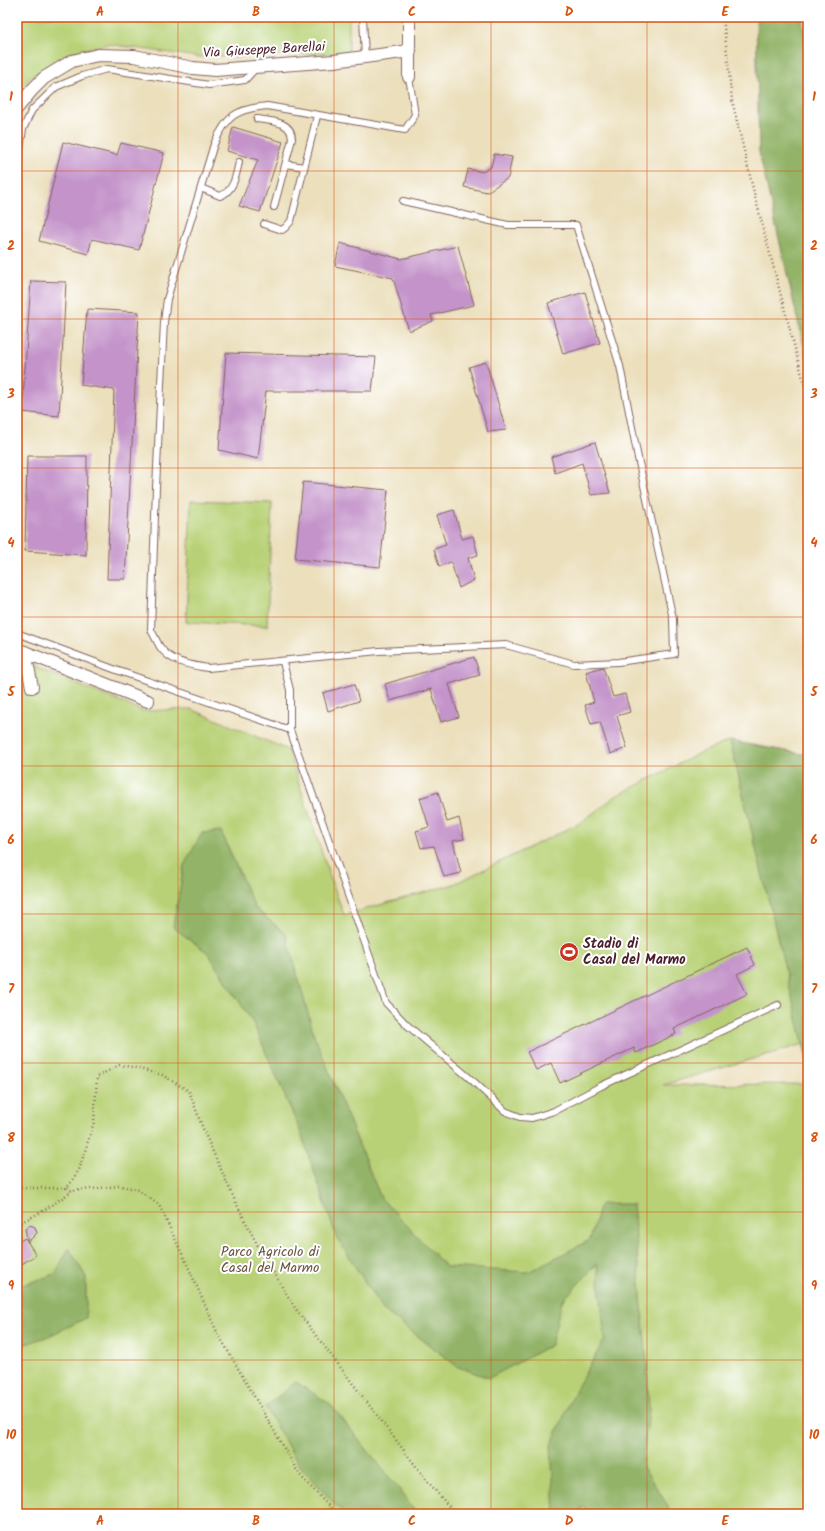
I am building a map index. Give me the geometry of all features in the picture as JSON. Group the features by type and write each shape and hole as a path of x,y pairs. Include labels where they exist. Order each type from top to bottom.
{"street":[{"path":"409,17 409,77"},
{"name":"Via Giuseppe Barellai","path":"17,108 44,78 72,61 98,55 134,56 193,68 215,70 257,68 410,51"},
{"path":"21,650 32,687"},
{"path":"21,650 148,701"}],"lane":[{"path":"363,17 365,57"},
{"path":"17,169 23,129 32,110 56,87 82,76 107,69 209,85 245,80 257,68"},
{"path":"403,201 508,225 576,225 620,366 638,458 673,619 674,654 618,662 574,664 506,645 379,651 283,662 208,668 184,664 172,658 160,647 152,630 156,488 164,322 167,299 214,144 223,124 235,114 250,107 267,106 317,116 405,130 415,115 409,77"},
{"path":"264,224 282,230 291,221 317,116"},
{"path":"257,119 278,121 289,128 292,134 286,164 274,207"},
{"path":"201,188 220,196 226,194 232,186 239,162"},
{"path":"286,164 304,167"},
{"path":"17,633 119,671 290,730"},
{"path":"283,662 290,690 290,730 386,1003 407,1025 473,1081 505,1111 520,1117 532,1118 554,1111 601,1086 778,1005"}],"path":[{"path":"723,17 732,100 755,197 808,398"},
{"path":"67,1188 80,1170 94,1122 97,1077 119,1066 132,1067 162,1075 189,1091 205,1134 236,1203 259,1248 296,1308 455,1514"},
{"path":"17,1188 67,1188 72,1190 119,1186 137,1189 159,1205 186,1262 216,1332 299,1474 336,1514"},
{"path":"17,1224 40,1213 72,1190"}],"green space":[{"path":"17,17 349,17 349,53 198,57 108,44 81,50 64,56 32,76 17,92"},
{"path":"756,17 802,17 808,61 808,365 759,152"},
{"path":"191,500 272,503 267,626 186,622"},
{"name":"Parco Agricolo di Casal del Marmo","path":"17,660 143,711 191,709 288,750 344,915 454,884 580,823 616,796 702,752 730,741 804,1044 663,1085 808,1084 808,1514 17,1514"},
{"path":"730,741 808,755 808,1064"},
{"path":"221,831 255,908 286,934 314,1035 381,1198 446,1267 528,1272 590,1240 600,1204 633,1204 647,1365 649,1410 642,1465 668,1506 668,1514 595,1514 582,1507 578,1514 555,1514 551,1445 576,1389 605,1339 597,1264 562,1301 551,1345 489,1378 458,1367 382,1309 336,1236 301,1133 253,1023 208,953 173,927 184,865 202,833"},
{"path":"69,1248 86,1277 86,1318 49,1336 17,1347 17,1287 55,1274"},
{"path":"296,1382 330,1404 399,1489 417,1514 344,1514 299,1465 265,1407"}],"building":[{"path":"233,127 283,142 260,212 239,206 258,160 227,151"},
{"path":"63,142 117,155 121,143 164,153 139,250 92,239 88,254 39,241"},
{"path":"494,154 512,157 508,178 487,192 464,187 468,169 483,172 491,167"},
{"path":"340,243 401,259 458,246 474,305 431,315 433,321 409,331 393,278 335,266"},
{"path":"31,281 66,282 59,416 22,412"},
{"path":"585,292 600,343 563,354 548,303"},
{"path":"87,309 139,312 125,579 107,579 114,390 81,385"},
{"path":"226,353 376,357 372,391 266,391 258,459 219,450"},
{"path":"486,362 506,430 488,432 469,367"},
{"path":"595,442 610,493 591,495 582,463 555,473 551,457"},
{"path":"27,456 87,456 86,555 25,551"},
{"path":"303,482 388,490 380,567 295,559"},
{"path":"454,510 462,539 473,536 478,555 468,558 474,580 459,588 451,562 439,566 434,549 446,545 437,515"},
{"path":"474,657 480,675 449,684 459,717 441,722 431,689 390,701 385,684"},
{"path":"603,667 613,697 625,694 630,712 617,716 627,748 610,754 600,722 591,724 585,705 594,702 586,672"},
{"path":"354,684 359,701 328,711 323,693"},
{"path":"438,792 447,822 459,818 464,839 453,841 461,873 444,877 434,846 421,848 416,831 429,827 420,798"},
{"path":"747,947 755,965 737,974 747,994 674,1029 676,1034 636,1053 634,1048 560,1083 551,1063 536,1070 527,1052"},
{"path":"30,1225 35,1227 37,1233 28,1242 25,1229"},
{"path":"25,1238 36,1255 17,1267 17,1243"}],"place":[{"name":"Stadio di Casal del Marmo","path":"569,952"}]}
